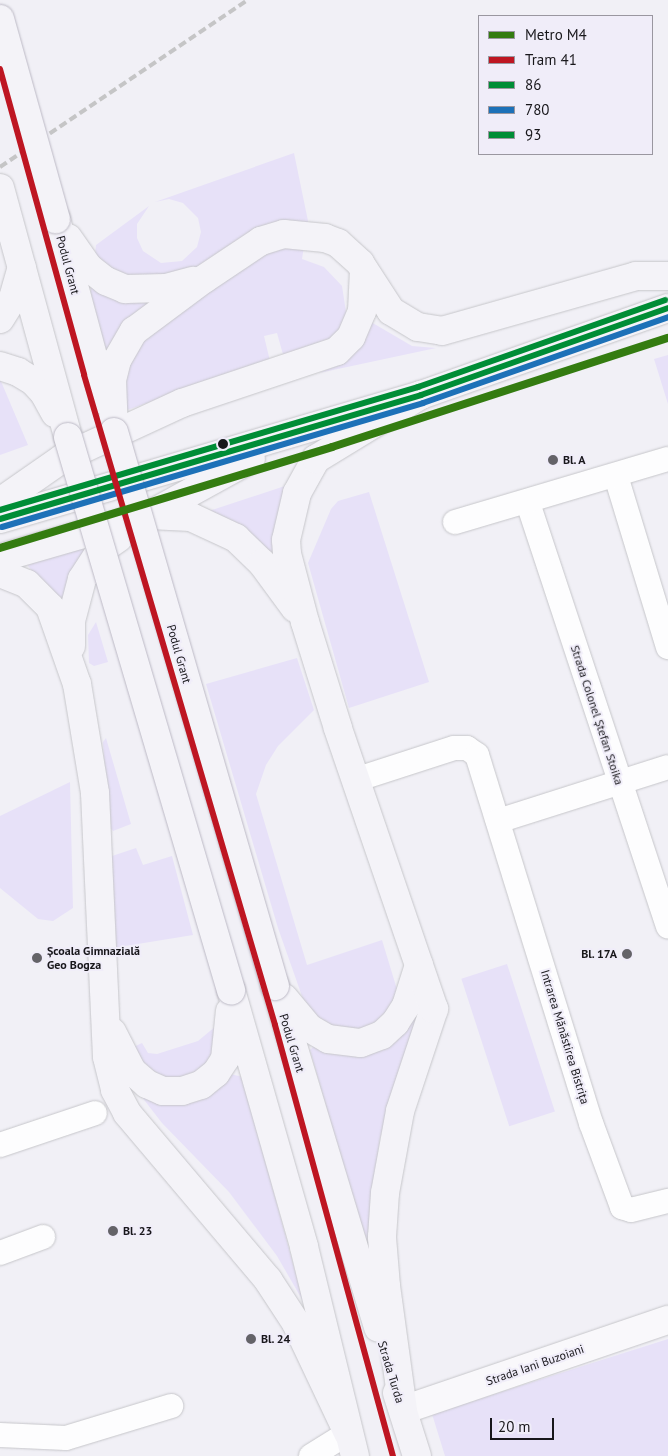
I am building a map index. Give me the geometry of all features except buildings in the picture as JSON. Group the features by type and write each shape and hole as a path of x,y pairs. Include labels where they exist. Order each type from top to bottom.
{"main road":[{"name":"Podul Grant","path":"0,19 114,432 275,986 366,1288"},
{"path":"0,188 68,437 231,990 317,1300 352,1445"},
{"path":"56,219 88,267 106,281 125,288 166,288 204,279"},
{"path":"114,432 112,380 125,344 145,321 204,279 261,241 284,234 325,238 338,243 351,253 391,312 418,327 442,331 636,276 668,276"},
{"path":"0,319 13,298 22,267"},
{"path":"0,502 63,458 182,403 337,351 351,337 360,318 364,296 364,270"},
{"path":"0,519 297,434 421,395 668,308"},
{"path":"0,366 18,372 38,387 68,437"},
{"path":"402,1410 382,1237 391,1146 434,1010 355,780 304,622 287,554 286,540 291,511 305,478 316,459 421,395"},
{"path":"71,663 74,606 90,564 101,550 149,515 297,434"},
{"path":"0,558 149,515 191,517 236,538 271,575 304,622"},
{"path":"0,573 27,584 40,594 56,618 71,663 85,722 95,793 107,1057 121,1104 268,1280 296,1323 352,1445"},
{"path":"275,986 292,1012 309,1028 328,1039 360,1043 382,1035 395,1023 406,1006 419,965"},
{"path":"104,1008 118,1048 132,1071 147,1084 163,1091 182,1090 202,1085 216,1073 225,1059 229,1038 231,990"},
{"name":"Strada Turda","path":"366,1288 417,1456"}],"street":[{"path":"455,522 528,503 668,459"},
{"path":"616,476 668,647"},
{"name":"Strada Colonel Ștefan Stoika","path":"528,503 619,783 668,926"},
{"path":"355,780 454,748 467,748 477,756 498,821 668,767"},
{"name":"Intrarea Mănăstirea Bistrița","path":"498,821 591,1123 622,1207 631,1210 668,1201"},
{"path":"7,1142 95,1113"},
{"path":"0,1253 43,1237"},
{"name":"Strada Iani Buzoiani","path":"402,1410 668,1320"},
{"path":"0,1436 66,1438 171,1406"},
{"path":"311,1456 352,1445"}],"shaded area":[{"path":"294,153 308,221 302,259 324,267 342,286 346,312 339,335 284,358 277,333 264,336 270,361 124,411 90,297 96,245 149,206 137,224 137,238 143,251 161,263 182,261 197,247 201,232 198,218 183,203 169,199 155,202"},
{"path":"371,322 412,346 436,348 319,373 335,366"},
{"path":"668,355 668,404 654,359"},
{"path":"0,379 28,445 0,455"},
{"path":"291,484 279,559 209,511"},
{"path":"369,492 429,682 349,708 308,563 331,509 338,501"},
{"path":"83,547 84,551 61,607 25,562"},
{"path":"96,622 108,662 94,666 89,663 88,635"},
{"path":"297,658 314,710 278,746 266,765 256,794 307,965 382,940 399,996 395,1008 360,1035 317,1021 303,999 278,928 206,684"},
{"path":"106,738 131,824 113,831 108,826 103,742"},
{"path":"70,782 73,908 53,921 38,919 0,888 0,816"},
{"path":"136,848 143,865 172,856 193,935 113,948 112,856"},
{"path":"507,964 555,1111 509,1126 461,979"},
{"path":"416,1013 419,1014 380,1138 373,1195 372,1255 369,1257 310,1050 316,1044 335,1054 351,1055"},
{"path":"216,1026 218,1046 204,1069 181,1080 154,1076 129,1049 142,1043 148,1053 157,1054 198,1041"},
{"path":"230,1074 243,1077 303,1301 277,1256 229,1192 162,1123 138,1092"},
{"path":"668,1339 668,1456 445,1456 432,1414"}],"railway":[{"path":"0,167 248,0"}],"metro line":[{"name":"M4","path":"0,548 332,447 668,338"}],"tram line":[{"name":"41","path":"0,69 84,375 275,1025 393,1456"}],"transit line":[{"name":"93","path":"0,510 418,387 665,300"},
{"name":"86","path":"0,519 421,395 668,308"},
{"name":"780","path":"2,527 423,403 668,317"}],"place":[{"name":"Bl. A","path":"553,460"},
{"name":"Bl. 17A","path":"627,954"},
{"name":"Școala Gimnazială Geo Bogza","path":"37,958"},
{"name":"Bl. 23","path":"113,1231"},
{"name":"Bl. 24","path":"251,1339"}]}
